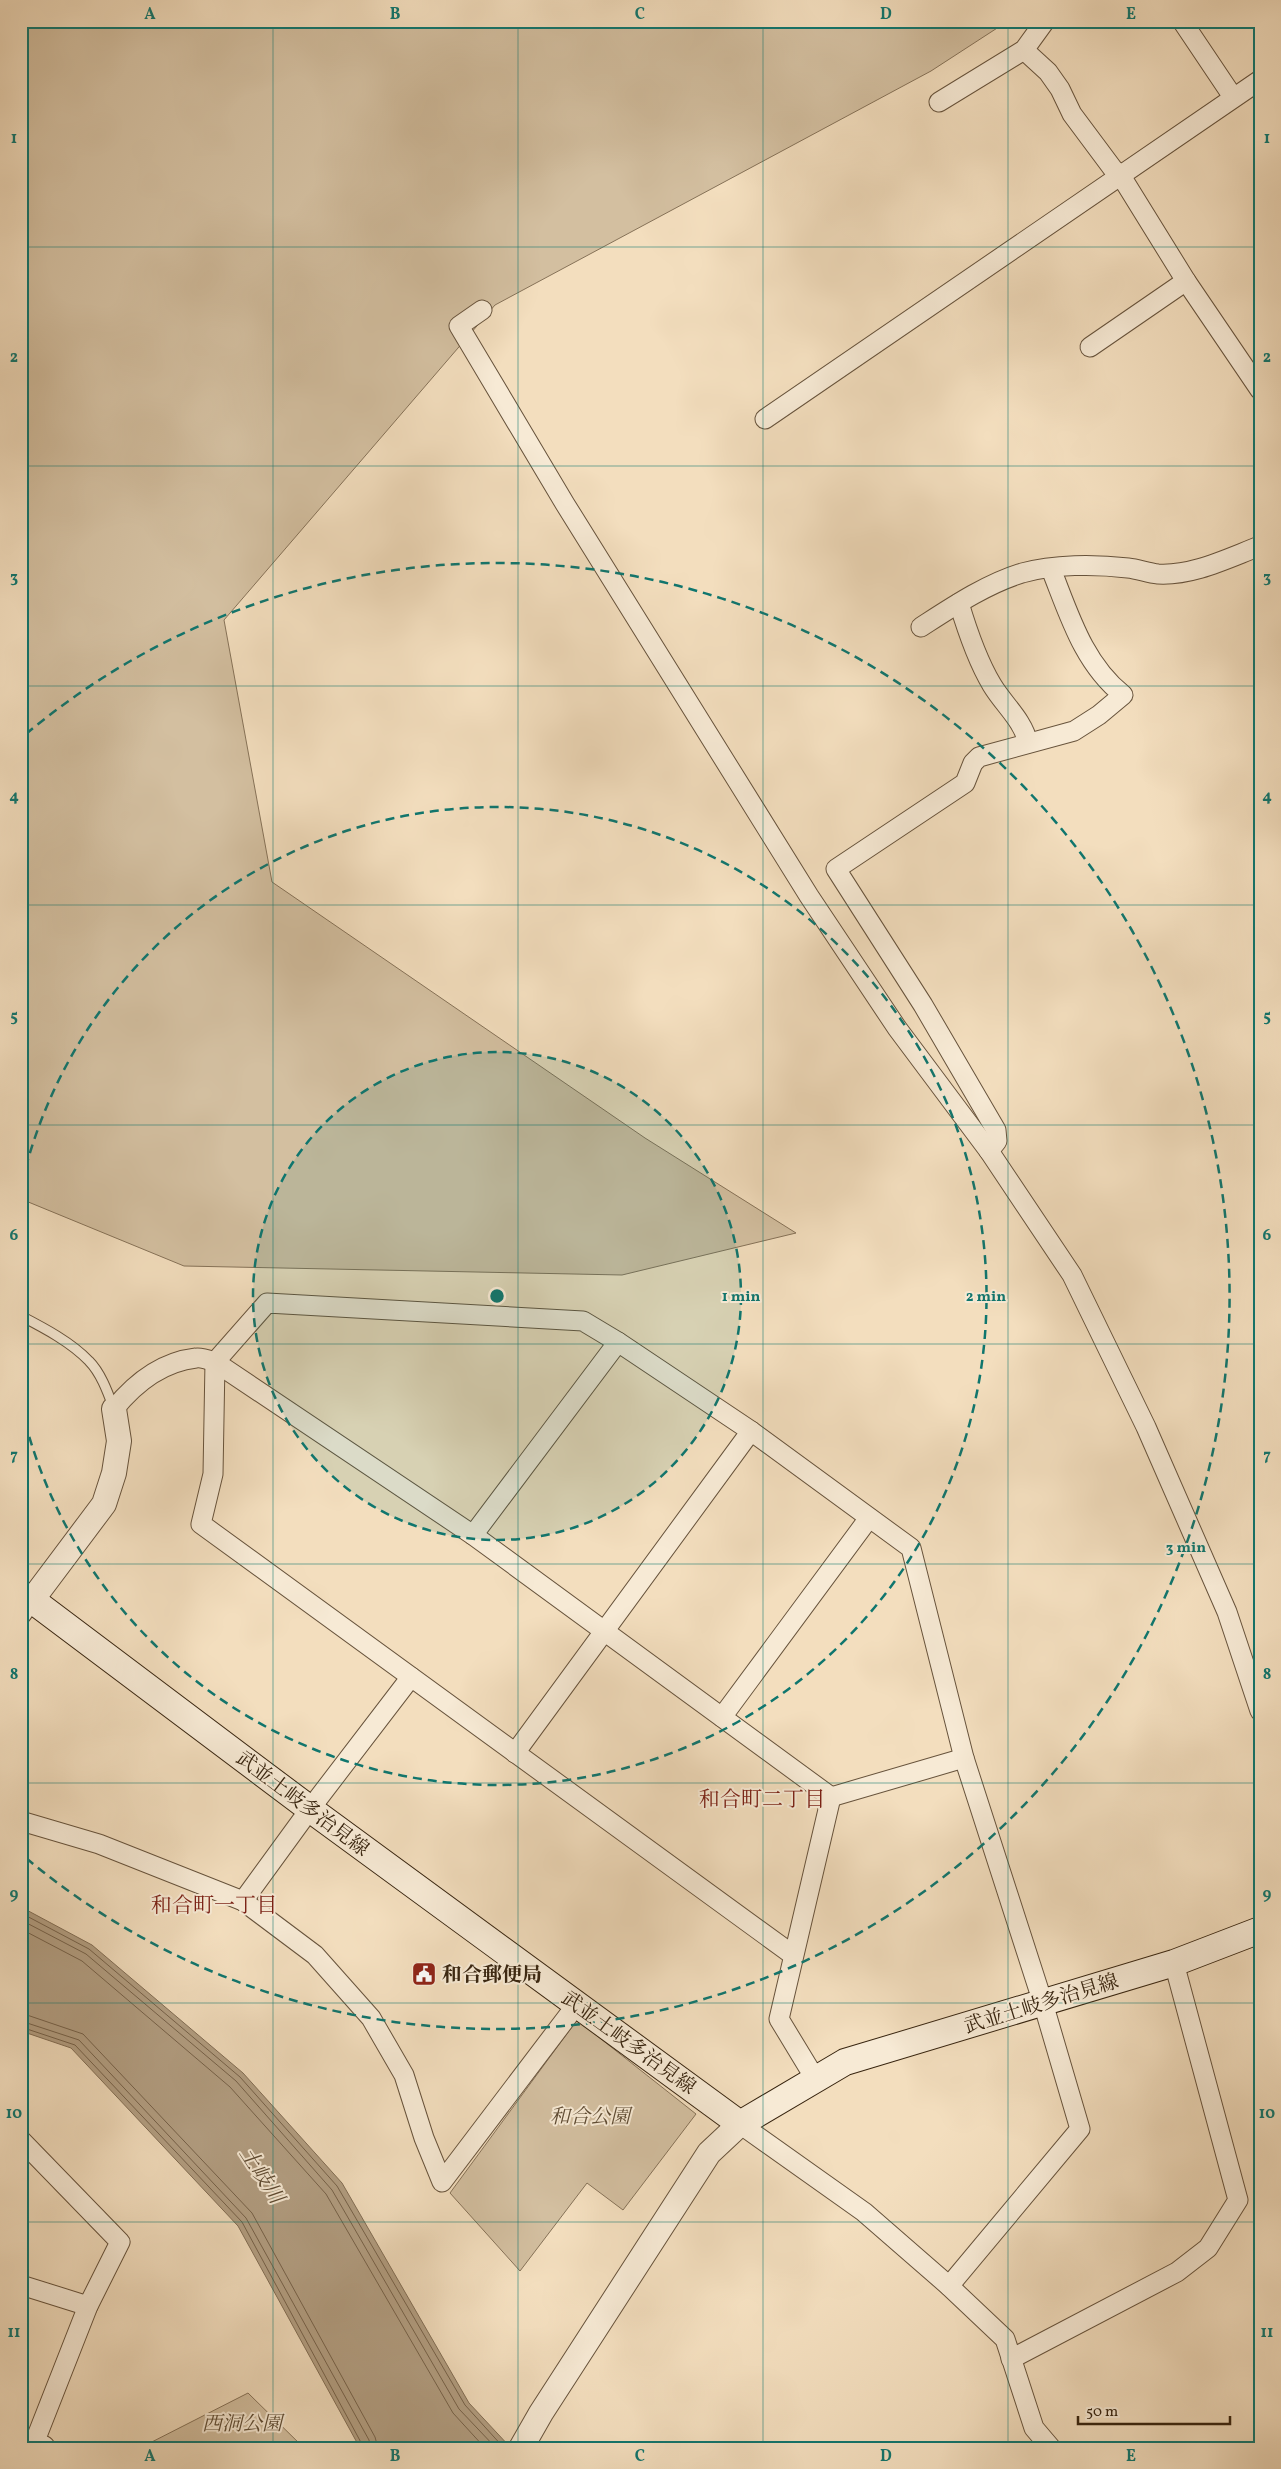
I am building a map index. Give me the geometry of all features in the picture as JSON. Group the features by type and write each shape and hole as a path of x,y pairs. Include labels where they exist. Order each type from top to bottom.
{"main road":[{"name":"武並土岐多治見線","path":"25,1603 310,1808 740,2124 845,2062 1174,1963 1260,1930"}],"street":[{"path":"940,102 1024,50 1046,21"},
{"path":"1182,21 1233,97"},
{"path":"1024,50 1048,72 1072,114 1121,176 1186,281 1257,380"},
{"path":"765,419 1260,80"},
{"path":"1090,347 1186,281"},
{"path":"482,310 459,326 502,400 809,896 897,1028 989,1151 1072,1275 1146,1427 1226,1612 1260,1711"},
{"path":"921,627 959,603 1005,579 1023,573 1097,566 1128,568 1158,574 1188,571 1260,546"},
{"path":"989,1151 997,1141 996,1130 923,1005 836,869 965,783 973,763 979,758 1074,731 1084,726 1123,695 1107,682 1086,653 1051,569"},
{"path":"959,603 967,630 992,684 1026,731 1028,743"},
{"path":"793,1955 201,1524 214,1474 215,1362 267,1303 584,1322 618,1342 751,1431 911,1548 964,1758 1043,2002 1080,2129 949,2286"},
{"path":"473,1535 618,1342"},
{"path":"25,1603 104,1504 114,1472 119,1441 114,1409 131,1388 156,1370 197,1357 215,1362 473,1535 831,1797"},
{"path":"515,1753 751,1431"},
{"path":"722,1717 869,1518"},
{"path":"243,1901 310,1808 411,1676"},
{"path":"831,1797 964,1758"},
{"path":"816,2080 779,2018 831,1797"},
{"path":"21,1821 99,1844 243,1901 315,1955 371,2018 404,2075 424,2138 442,2182 577,2004"},
{"path":"1011,2359 1177,2272 1208,2248 1238,2200 1174,1963"},
{"path":"521,2448 541,2413 709,2153 740,2124 864,2212 949,2286 1005,2339 1034,2428 1051,2448"},
{"path":"21,2140 120,2242 88,2306 32,2445"},
{"path":"21,2284 88,2306"}],"lane":[{"path":"21,1316 66,1343 90,1361 106,1388 114,1409"}],"green space":[{"path":"21,21 1008,21 931,71 495,305 224,620 272,882 645,1138 796,1233 622,1275 184,1266 21,1199"},
{"name":"和合公園","path":"577,2020 696,2114 623,2210 587,2183 520,2271 450,2193"},
{"name":"西洞公園","path":"248,2393 304,2448 140,2448"}],"water":[{"name":"土岐川","path":"21,1907 92,1945 243,2073 342,2183 469,2403 511,2448 360,2448 238,2226 71,2048 21,2031"}],"place":[{"name":"和合郵便局","path":"424,1974"}],"district":[{"name":"和合町二丁目","path":"762,1799"},
{"name":"和合町一丁目","path":"214,1905"}]}
